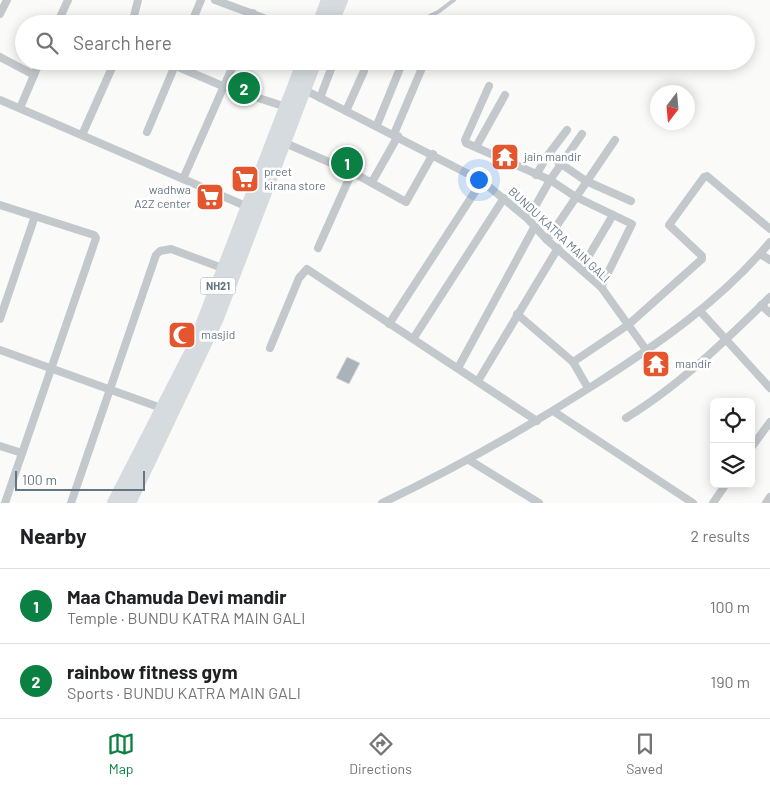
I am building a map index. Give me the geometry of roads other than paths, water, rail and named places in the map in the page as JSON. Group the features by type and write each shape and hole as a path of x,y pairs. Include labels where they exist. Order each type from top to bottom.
{"highway":[{"path":"322,15 328,0"},
{"path":"335,15 341,0"},
{"name":"NH21","path":"129,503 193,349 300,70"},
{"name":"NH21","path":"114,503 168,411 217,318 311,70"}],"street":[{"path":"0,14 7,0"},
{"path":"61,15 68,0"},
{"path":"134,15 138,0"},
{"path":"195,15 201,0"},
{"path":"214,0 258,15"},
{"path":"0,57 15,64"},
{"path":"26,70 34,74"},
{"path":"20,108 36,70"},
{"path":"82,135 111,70"},
{"path":"146,132 172,70"},
{"path":"190,70 225,87 286,107"},
{"path":"183,179 232,70"},
{"path":"320,98 331,70"},
{"path":"377,125 399,70"},
{"path":"372,182 396,135 421,70"},
{"path":"346,110 364,71"},
{"path":"489,86 465,140 550,180 576,197 631,223 632,227 600,287"},
{"name":"BUNDU KATRA MAIN GALI","path":"303,89 377,125 482,181 528,219 547,240 600,287 647,351"},
{"path":"476,146 505,95"},
{"path":"0,100 248,207"},
{"path":"536,175 566,130"},
{"path":"528,219 550,180 562,166 582,134"},
{"path":"547,240 615,140"},
{"path":"285,142 352,172 406,202 433,154"},
{"path":"548,155 586,181 631,201"},
{"path":"318,248 352,172"},
{"path":"572,362 628,324 702,259 702,256 669,225 704,177 707,176 770,229"},
{"path":"389,324 482,181"},
{"path":"413,339 504,198"},
{"path":"0,205 94,235 96,238 5,503"},
{"path":"581,270 613,215"},
{"path":"0,320 35,216"},
{"path":"458,368 534,226"},
{"path":"382,503 469,460 537,421 647,351 700,311 760,254 770,242"},
{"path":"478,381 558,248"},
{"path":"71,503 156,255 160,251 171,249 224,269"},
{"path":"760,254 770,260"},
{"path":"270,348 299,278 305,269 310,270 537,421"},
{"path":"626,418 649,404 726,339 770,296"},
{"path":"761,305 770,313"},
{"path":"700,311 770,388"},
{"path":"517,314 572,362 588,388"},
{"path":"0,350 168,411"},
{"path":"554,411 693,503"},
{"path":"755,443 770,422"},
{"path":"0,446 22,453"},
{"path":"469,460 540,503"},
{"path":"713,503 723,488"},
{"path":"766,503 770,497"}],"lane":[{"path":"432,15 454,0"}],"place":[{"name":"rainbow fitness gym","path":"244,88"},
{"name":"jain mandir","path":"505,157"},
{"name":"Maa Chamuda Devi mandir","path":"347,163"},
{"name":"preet kirana store","path":"245,179"},
{"name":"wadhwa A2Z center","path":"210,197"},
{"name":"masjid","path":"182,335"},
{"name":"mandir","path":"656,364"}]}
